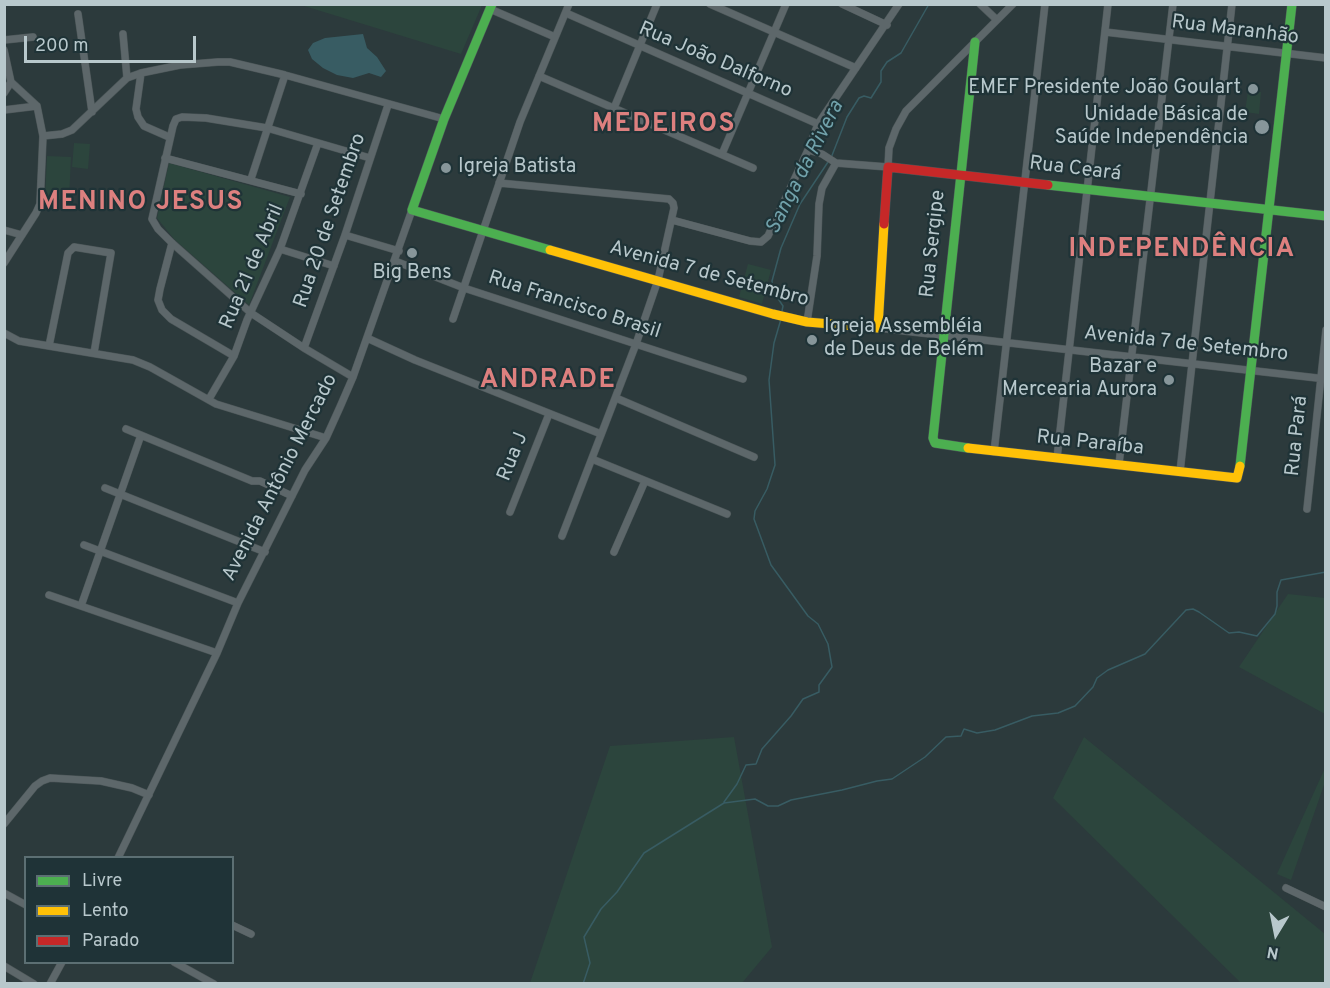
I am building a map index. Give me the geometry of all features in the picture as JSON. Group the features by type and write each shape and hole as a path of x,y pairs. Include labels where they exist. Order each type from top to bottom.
{"street":[{"path":"453,320 520,122 569,4"},
{"path":"614,108 657,4"},
{"path":"710,4 856,68"},
{"path":"722,154 786,4"},
{"path":"842,4 886,25"},
{"path":"672,220 750,241 762,242 768,236 818,124 899,4"},
{"path":"980,4 997,20"},
{"path":"878,328 889,148 896,129 906,111 1013,4"},
{"path":"994,452 1045,4"},
{"path":"1057,458 1108,4"},
{"path":"1119,464 1173,4"},
{"path":"1180,472 1232,4"},
{"path":"1250,370 1292,4"},
{"path":"491,7 555,37"},
{"name":"Avenida Antônio Mercado","path":"119,856 217,653 238,603 305,470 326,438 353,377 444,119 491,7"},
{"name":"Rua João Dalforno","path":"566,13 818,124"},
{"path":"78,14 92,112"},
{"name":"Rua Maranhão","path":"1105,32 1326,58"},
{"path":"123,34 127,78"},
{"path":"4,40 33,37"},
{"name":"Rua Sergipe","path":"940,445 935,443 933,438 975,42"},
{"path":"4,50 11,82 36,106 43,136 40,204 4,263"},
{"path":"43,136 62,134 72,130 127,78 180,65 230,62 444,119"},
{"path":"141,73 136,109 138,117 144,126 170,137"},
{"path":"251,179 285,75"},
{"path":"539,76 753,168"},
{"path":"4,93 11,82"},
{"name":"Rua 20 de Setembro","path":"304,348 345,235 388,105"},
{"path":"4,110 36,106"},
{"path":"353,377 251,313 172,243 152,219 170,137 176,119 182,117 206,118 267,128 370,158"},
{"path":"813,136 822,154"},
{"name":"Rua 21 de Abril","path":"209,399 234,356 280,249 318,143"},
{"name":"Rua Ceará","path":"808,150 834,161 1326,216"},
{"path":"165,158 301,194"},
{"path":"807,322 817,256 819,204 822,188 834,161"},
{"path":"500,183 669,199 673,202 672,220 658,280 616,398 562,536"},
{"name":"Avenida 7 de Setembro","path":"412,210 807,322 1323,378"},
{"path":"4,230 22,236"},
{"path":"345,235 399,251"},
{"path":"172,243 158,300 162,310 171,319 234,356"},
{"path":"49,346 68,253 70,248 74,247 111,253 94,353"},
{"path":"280,249 334,266"},
{"name":"Rua Francisco Brasil","path":"395,261 464,288 743,379"},
{"name":"Rua Pará","path":"1307,509 1323,378 1326,330"},
{"path":"4,333 19,341 142,363 228,409 254,414 326,438"},
{"path":"367,338 415,360 601,434"},
{"name":"Rua Paraíba","path":"940,445 1237,478 1250,370"},
{"path":"616,398 754,457"},
{"name":"Rua J","path":"510,512 549,414"},
{"path":"126,429 252,481 260,481 292,496"},
{"path":"81,606 141,435"},
{"path":"592,459 727,514"},
{"path":"614,552 645,482"},
{"path":"105,488 265,552"},
{"path":"84,545 238,603"},
{"path":"49,595 217,653"},
{"path":"4,824 35,786 50,778 101,781 132,788 149,795"},
{"path":"1286,888 1326,907"},
{"path":"4,894 24,904"},
{"path":"234,926 251,934"},
{"path":"50,984 61,964"},
{"path":"176,964 214,984"},
{"path":"4,966 34,984"}],"green space":[{"path":"301,5 482,5 461,54"},
{"path":"1248,91 1261,92 1259,114 1245,112"},
{"path":"74,143 90,144 88,169 72,167"},
{"path":"47,156 71,157 69,200 45,199"},
{"path":"169,163 290,197 249,305 174,239 157,218"},
{"path":"748,264 771,270 762,304 739,297"},
{"path":"1288,594 1325,598 1325,714 1239,667"},
{"path":"734,737 772,947 742,983 530,983 610,746"},
{"path":"1084,737 1325,934 1325,983 1241,983 1053,798"},
{"path":"1325,768 1325,782 1291,880 1277,874"}],"water":[{"path":"363,34 367,48 377,57 386,71 381,77 369,73 353,78 337,75 312,59 308,50 313,43 325,38"}],"waterway":[{"name":"Sanga da Rivera","path":"831,158 847,117 859,98 864,96 871,98 881,82 881,71 887,62 901,53 929,4"},
{"name":"Sanga da Rivera","path":"782,311 783,306 773,291 772,281 781,248 800,204 828,162"},
{"name":"Sanga da Rivera","path":"724,802 737,784 746,765 756,764 762,749 803,699 819,692 819,685 832,667 828,644 818,624 808,616 771,565 754,519 755,511 767,489 775,465 769,380 774,343 781,319"},
{"path":"583,984 590,963 584,937 601,909 617,892 644,853 724,803 755,799 768,806 778,806 791,800 892,779 925,757 946,737 961,736 964,729 977,733 995,730 1032,716 1058,713 1075,706 1093,687 1097,678 1108,670 1145,654 1186,610 1193,609 1199,612 1229,633 1239,632 1257,636 1275,614 1277,592 1281,580 1326,572"}],"traffic: fast":[{"path":"492,4 444,119 412,210 550,250"},
{"path":"1240,466 1292,4"},
{"path":"968,448 935,443 933,438 975,42"},
{"path":"1048,185 1326,216"}],"traffic: slow":[{"path":"550,250 773,314 807,322 878,328 884,224"},
{"path":"968,448 1237,478 1240,466"}],"traffic: jam":[{"path":"884,224 888,167 1048,185"}],"place":[{"name":"EMEF Presidente João Goulart","path":"1253,89"},
{"name":"Unidade Básica de Saúde Independência","path":"1262,127"},
{"name":"Igreja Batista","path":"446,168"},
{"name":"Big Bens","path":"412,253"},
{"name":"Igreja Assembléia de Deus de Belém","path":"812,340"},
{"name":"Bazar e Mercearia Aurora","path":"1169,380"}],"district":[{"name":"MEDEIROS","path":"664,126"},
{"name":"MENINO JESUS","path":"141,204"},
{"name":"INDEPENDÊNCIA","path":"1182,251"},
{"name":"ANDRADE","path":"548,382"}]}
